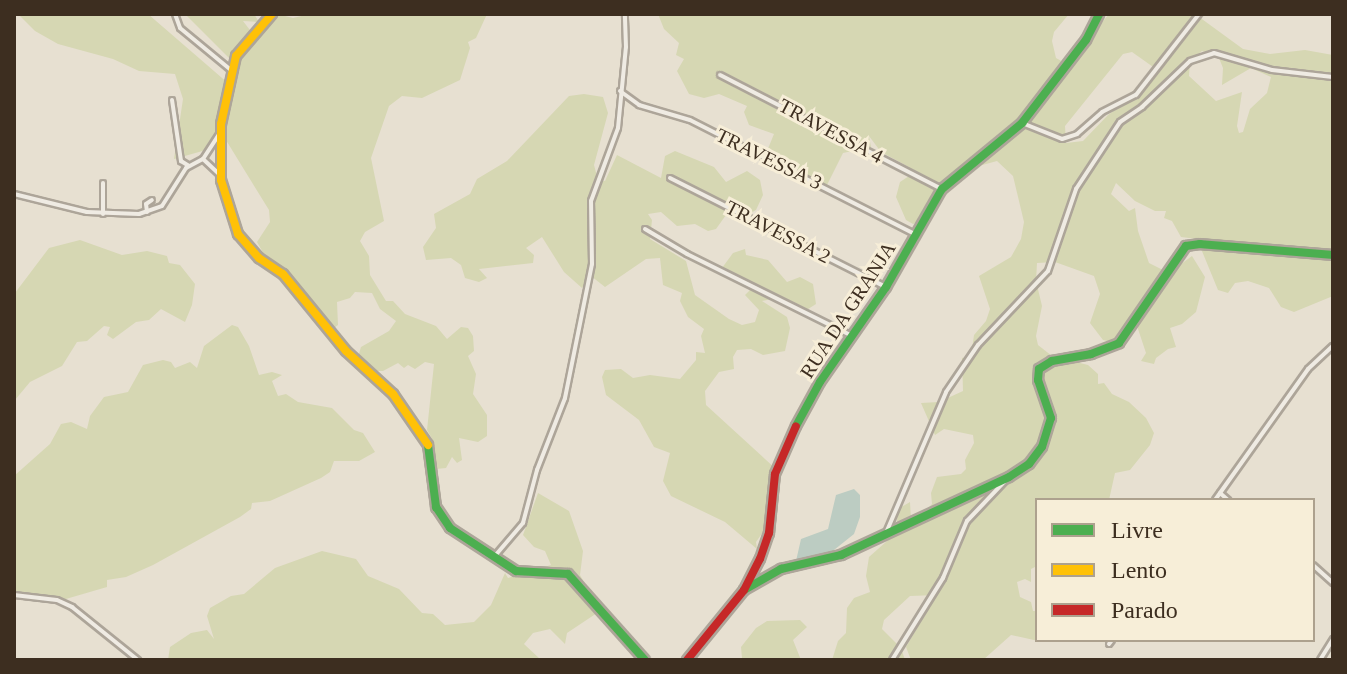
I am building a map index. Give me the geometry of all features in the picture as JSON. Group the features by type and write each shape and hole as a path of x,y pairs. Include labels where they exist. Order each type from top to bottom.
{"street":[{"path":"175,14 180,28 231,70"},
{"path":"272,14 236,56 221,128 220,175 226,207 238,234 259,258 283,274 346,351 393,394 428,443 436,507 450,528 516,571 568,574 645,660"},
{"path":"494,558 523,523 537,470 565,398 592,264 591,201 616,139 626,47 625,14"},
{"name":"RUA DA GRANJA","path":"687,660 744,590 766,546 780,459 820,382 886,287 942,189 1022,123 1086,40 1099,14"},
{"path":"1022,123 1062,139 1077,134 1102,112 1136,95 1199,14"},
{"path":"885,535 946,392 978,345 1048,271 1076,189 1120,122 1142,107 1190,61 1214,53 1272,70 1333,77"},
{"name":"TRAVESSA 4","path":"720,75 942,189"},
{"name":"TRAVESSA 3","path":"620,91 639,105 690,120 915,234"},
{"path":"172,100 181,161 189,166"},
{"path":"14,194 64,208 103,214 147,212 169,199 189,166 203,159 221,128"},
{"path":"203,159 220,175"},
{"name":"TRAVESSA 2","path":"670,178 886,287"},
{"path":"103,183 103,214"},
{"path":"147,212 146,204 152,200"},
{"path":"645,229 687,254 854,337"},
{"path":"892,660 943,578 967,521 1009,477 1037,455 1050,427 1050,408 1038,380 1039,369 1052,361 1091,354 1119,343 1186,246 1200,244 1333,255"},
{"path":"1216,498 1308,369 1333,346"},
{"path":"744,590 781,569 830,559 1009,477"},
{"path":"1220,493 1226,498"},
{"path":"1315,567 1333,583"},
{"path":"14,595 57,600 72,607 138,660"},
{"path":"1320,660 1333,639"}],"green space":[{"path":"18,14 148,14 229,84 240,69 185,14 254,14 259,22 243,21 256,38 277,14 293,18 310,14 487,14 476,38 468,42 470,48 460,80 422,98 402,96 389,106 371,158 384,221 365,232 360,241 369,256 370,275 386,301 393,301 405,314 436,326 447,339 461,327 468,328 473,336 474,351 468,356 476,374 473,394 487,415 487,436 478,442 459,438 462,460 457,463 452,457 446,468 436,469 434,442 427,430 434,364 425,362 415,369 408,365 404,368 398,363 383,371 370,371 358,357 361,347 389,331 396,321 380,309 372,293 355,292 350,298 337,302 338,325 334,328 300,285 269,263 257,242 270,222 269,210 221,132 206,150 174,159 183,99 175,74 139,71 113,59 58,44 35,31"},
{"path":"658,14 1069,14 1054,32 1052,41 1056,58 1065,63 1082,56 1095,31 1109,14 1195,14 1243,49 1270,54 1305,50 1333,55 1333,296 1294,312 1281,307 1269,288 1248,281 1235,283 1228,293 1218,290 1197,239 1181,237 1172,221 1164,218 1166,211 1155,211 1135,201 1116,183 1111,194 1129,211 1135,208 1138,231 1149,263 1169,273 1192,256 1205,277 1196,312 1182,324 1170,328 1176,347 1156,358 1154,364 1141,361 1146,353 1136,323 1120,344 1103,340 1090,323 1100,294 1094,276 1055,262 1037,263 1036,281 1042,306 1036,336 1038,345 1052,356 1088,365 1098,374 1098,384 1104,383 1112,394 1129,402 1146,418 1154,433 1150,445 1130,470 1115,473 1109,498 1035,498 1035,567 1031,569 1031,582 1025,579 1017,582 1020,597 1031,602 1035,611 1035,640 1011,635 983,660 911,660 906,647 936,595 910,596 884,620 882,629 901,648 905,660 832,660 838,641 846,633 847,608 854,598 870,592 866,576 869,557 896,533 898,509 910,502 911,520 916,520 932,504 931,493 937,477 961,474 966,469 965,460 974,443 973,435 944,429 935,435 921,403 939,402 963,391 962,358 971,356 974,335 986,321 990,309 979,276 1011,257 1021,239 1024,222 1013,176 997,161 953,173 929,200 922,221 913,224 906,220 896,197 900,182 909,176 909,167 881,152 869,136 871,147 843,153 827,185 793,177 765,156 774,134 749,125 744,112 747,106 719,94 704,98 689,94 677,71 684,59 676,55 679,43 664,29","holes":["1202,51 1219,58 1223,68 1222,85 1251,68 1271,77 1267,93 1250,109 1243,132 1239,133 1237,126 1242,92 1216,101 1189,76 1190,61","1132,52 1156,69 1135,95 1108,115 1083,141 1066,143 1065,126 1123,54"]},
{"path":"584,94 603,97 608,113 594,165 598,180 605,181 617,155 661,178 665,156 675,151 714,167 726,182 747,171 760,180 763,195 756,210 744,217 726,215 716,229 708,231 695,224 677,226 661,212 648,214 652,220 650,239 686,261 695,295 742,325 755,322 759,310 745,295 751,289 722,268 733,253 745,249 746,255 768,260 787,282 800,277 813,284 816,304 805,311 790,309 772,299 762,301 787,317 790,328 785,351 763,355 751,349 737,350 733,357 734,369 719,372 705,391 706,405 777,470 765,529 756,542 757,549 725,522 671,496 663,481 670,453 654,447 639,420 606,395 602,377 605,370 621,369 633,378 650,375 680,379 696,360 696,352 705,353 701,336 704,329 688,317 680,301 682,293 663,285 660,258 646,259 605,287 591,276 582,288 564,272 542,237 526,248 534,255 533,263 479,269 487,278 479,282 465,278 461,265 451,258 426,260 423,247 436,228 434,214 470,194 477,179 507,161 569,96"},
{"path":"80,240 122,255 147,251 167,256 169,263 180,265 195,284 192,305 185,322 161,309 149,320 136,322 113,339 107,335 110,327 104,326 87,341 77,342 62,366 30,382 15,400 15,293 49,248"},
{"path":"232,325 238,327 249,346 259,375 272,372 282,375 272,381 278,396 286,394 298,402 332,408 354,430 363,433 375,452 359,461 334,461 330,472 321,478 270,501 252,503 251,509 240,517 153,565 126,577 107,580 107,587 59,601 14,591 14,476 50,444 61,424 71,422 87,429 90,416 104,397 128,392 143,365 163,360 171,362 175,368 190,362 197,368 204,346"},
{"path":"538,493 569,511 583,551 580,575 600,611 567,633 565,644 550,629 533,633 524,644 541,660 168,660 170,647 191,633 207,630 214,639 207,616 210,608 231,596 244,594 275,568 322,551 356,559 368,576 399,589 422,613 433,614 445,625 474,622 491,605 505,573 508,578 551,565 545,551 534,547 523,535"},
{"path":"800,620 807,627 793,640 801,660 742,658 741,647 756,628 767,621"}],"shaded area":[{"path":"854,489 860,495 860,517 854,534 829,554 796,561 801,539 828,529 836,495"}],"traffic: fast":[{"path":"796,426 820,382 886,287 942,189 1022,123 1086,40 1099,14"},
{"path":"744,590 781,569 841,555 1009,477 1029,464 1042,447 1051,418 1038,380 1039,369 1052,361 1091,354 1119,343 1186,246 1200,244 1333,255"},
{"path":"428,445 436,507 450,528 516,571 568,574 645,660"}],"traffic: slow":[{"path":"272,14 236,56 221,124 221,180 238,234 259,258 283,274 346,351 393,394 428,445"}],"traffic: jam":[{"path":"687,660 744,590 760,559 769,533 775,474 796,426"}]}
